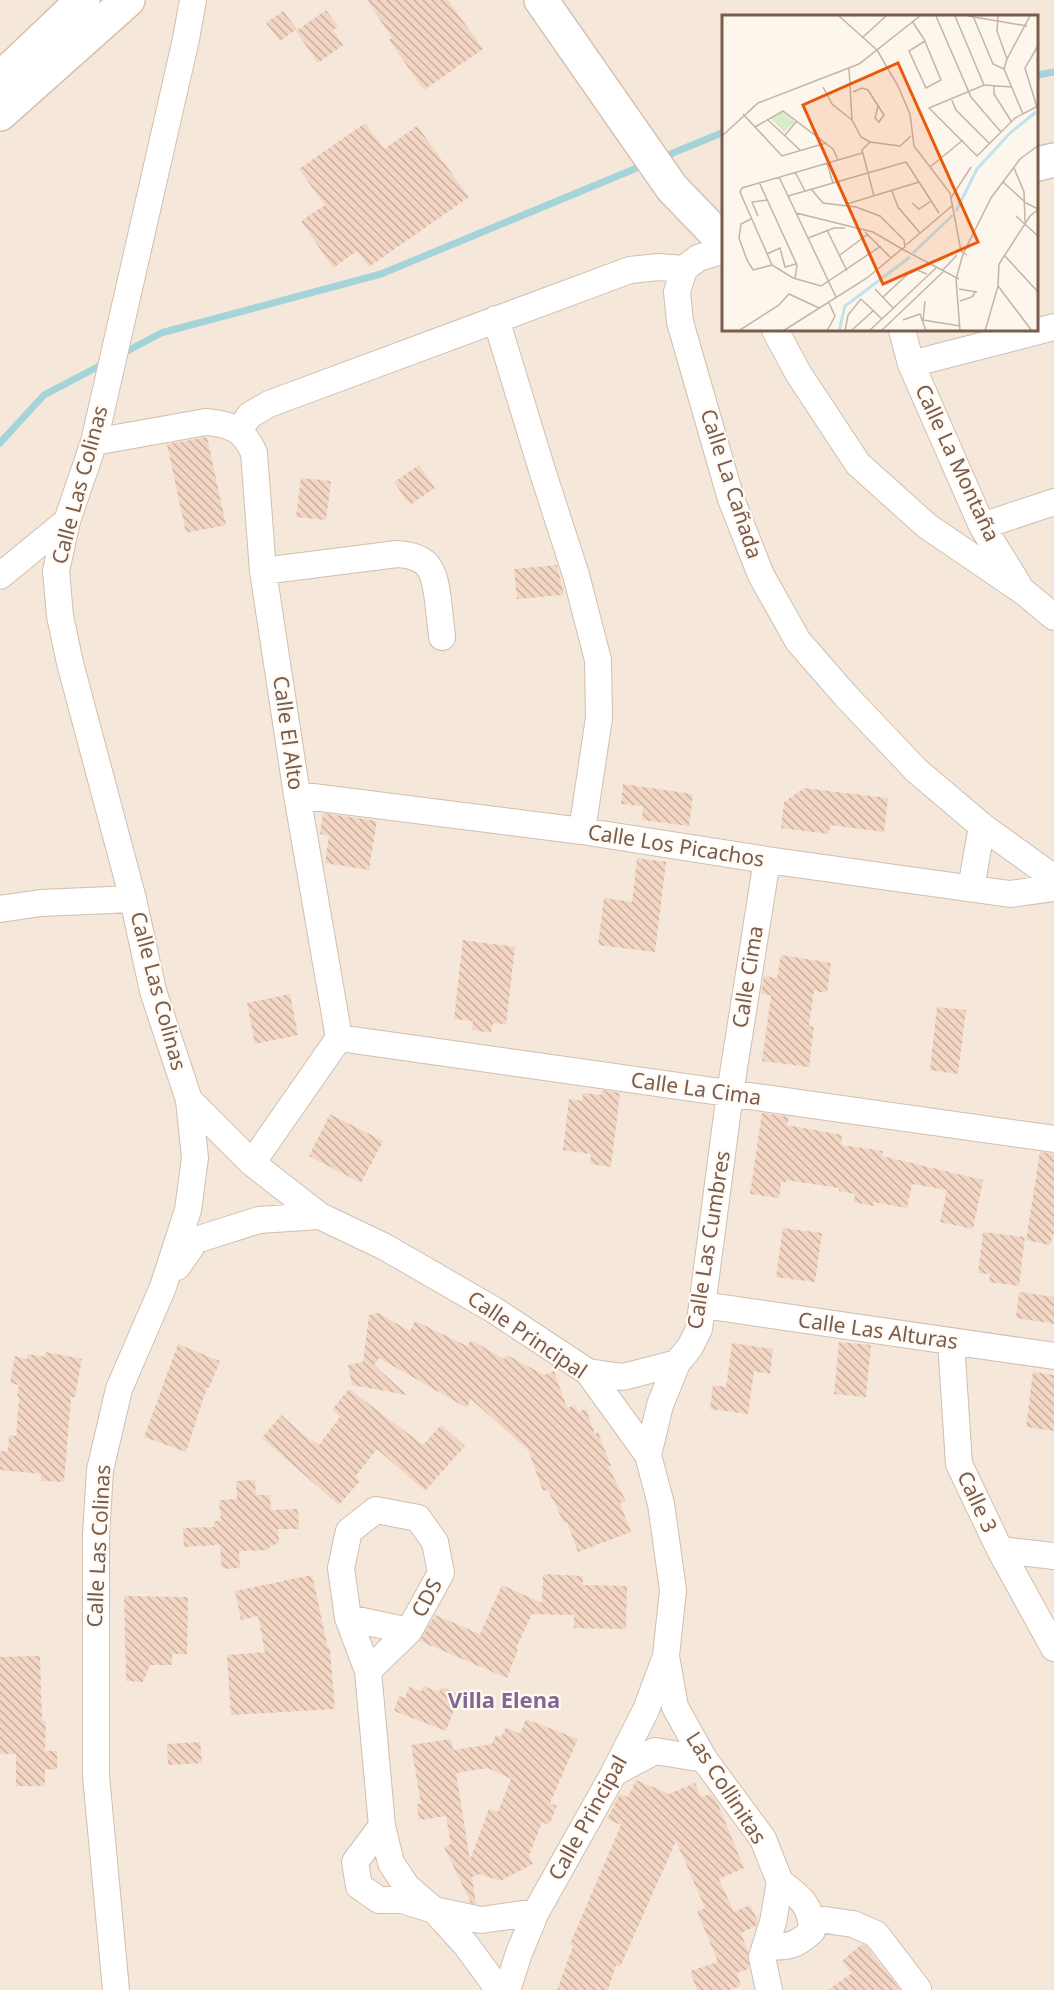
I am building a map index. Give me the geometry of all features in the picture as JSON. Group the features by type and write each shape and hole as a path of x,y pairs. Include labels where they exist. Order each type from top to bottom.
{"main road":[{"path":"0,79 83,0"},
{"path":"0,114 128,0"},
{"path":"541,0 672,188 722,240"},
{"path":"1039,164 1054,160"}],"street":[{"name":"Calle Las Colinas","path":"116,1990 96,1776 96,1558 100,1470 119,1389 163,1287 189,1210 195,1158 189,1100 153,991 133,899 70,663 60,616 56,571 67,521 94,442 194,0"},
{"path":"94,442 206,422 223,424 238,431 250,415 269,404 496,319 630,270 658,267 684,269 698,258 722,251"},
{"name":"Calle La Cañada","path":"684,269 677,292 680,322 731,499 761,575 798,641 916,770 982,826 1054,878"},
{"path":"496,319 576,575 598,660 599,718 582,831"},
{"path":"1039,331 1054,327"},
{"path":"776,332 798,373 858,464 927,526 1024,592 1054,617"},
{"name":"Calle La Montaña","path":"903,332 911,364 982,526 1024,592 1054,610"},
{"path":"911,364 1035,332"},
{"name":"Calle El Alto","path":"238,431 249,441 254,453 263,571 297,795 339,1038"},
{"path":"982,526 1054,502"},
{"path":"0,576 67,521"},
{"path":"263,571 397,554 411,555 422,560 430,568 435,578 442,638"},
{"name":"Calle Los Picachos","path":"297,795 582,831 1010,894 1054,888"},
{"path":"970,888 982,826"},
{"name":"Calle Cima","path":"730,1094 767,860"},
{"path":"0,909 41,903 133,899"},
{"path":"252,1163 339,1038"},
{"name":"Calle La Cima","path":"339,1038 1054,1139"},
{"name":"Calle Las Cumbres","path":"648,1455 660,1404 677,1363 690,1347 699,1329 730,1094"},
{"path":"189,1100 252,1163 320,1216"},
{"name":"Calle Principal","path":"163,1287 196,1240 259,1220 320,1216 385,1247 484,1305 588,1372 648,1455 661,1504 673,1590 666,1656 646,1710 614,1773 536,1912 507,1990"},
{"name":"Calle Las Alturas","path":"703,1305 1054,1356"},
{"name":"Calle 3","path":"951,1342 959,1464 1000,1550 1054,1648"},
{"path":"588,1372 623,1377 677,1363"},
{"name":"CDS","path":"368,1671 410,1631 441,1573 435,1542 418,1518 376,1510 349,1531 341,1568 348,1618 368,1671 382,1826 391,1863 407,1887 434,1910 481,1920 536,1912"},
{"path":"1000,1550 1054,1556"},
{"path":"348,1618 410,1631"},
{"name":"Las Collinitas","path":"666,1656 675,1707 704,1759 763,1839 780,1882"},
{"path":"614,1773 655,1751 704,1759"},
{"path":"382,1826 355,1862 359,1887 379,1900 402,1900 434,1910 500,1990"},
{"path":"766,1946 782,1948 801,1942 812,1931 812,1918 804,1900 780,1882 773,1922 762,1957 769,1990"},
{"path":"812,1918 853,1924 876,1934 918,1989"}],"shaded area":[{"path":"0,0 1054,0 1054,1990 0,1990"}],"building":[{"path":"367,0 448,0 483,49 424,90 389,40 392,38"},
{"path":"326,10 338,27 333,30 343,45 318,63 296,31"},
{"path":"283,11 297,29 280,41 266,23"},
{"path":"365,123 384,149 417,126 469,197 369,267 357,251 333,268 301,221 325,205 299,169"},
{"path":"207,437 226,525 186,533 167,444"},
{"path":"419,465 435,488 410,505 394,482"},
{"path":"301,478 331,481 326,520 296,517"},
{"path":"557,565 564,595 517,599 514,569"},
{"path":"623,784 693,794 689,826 642,820 643,806 621,804"},
{"path":"804,788 888,798 884,832 830,825 829,834 781,828 784,802"},
{"path":"323,813 377,821 369,870 325,863 329,836 320,834"},
{"path":"637,858 666,862 655,952 598,945 604,898 632,902"},
{"path":"463,940 515,947 506,1024 493,1023 491,1033 472,1030 473,1021 454,1019"},
{"path":"781,955 831,963 827,993 814,991 809,1026 814,1027 809,1067 762,1061 771,995 761,994 764,976 777,978"},
{"path":"290,994 298,1035 255,1044 247,1003"},
{"path":"937,1007 966,1010 958,1074 930,1070"},
{"path":"602,1090 620,1093 611,1167 590,1164 591,1154 563,1150 569,1099 582,1101 583,1093 601,1095"},
{"path":"762,1113 789,1117 787,1125 842,1135 841,1145 883,1151 882,1156 983,1180 973,1229 940,1222 947,1190 912,1184 907,1208 874,1202 873,1206 854,1202 855,1194 839,1191 839,1188 786,1180 786,1182 781,1182 779,1198 750,1194"},
{"path":"330,1114 383,1141 361,1183 309,1156"},
{"path":"1040,1152 1054,1154 1054,1233 1050,1245 1026,1240"},
{"path":"783,1228 822,1233 815,1282 776,1277"},
{"path":"983,1232 1025,1237 1019,1286 989,1282 990,1274 978,1273"},
{"path":"1019,1292 1054,1297 1054,1324 1016,1318"},
{"path":"378,1313 410,1331 415,1321 467,1346 471,1340 504,1359 507,1355 544,1375 554,1371 567,1408 575,1405 578,1412 586,1409 595,1434 598,1432 611,1466 608,1466 626,1501 620,1503 631,1532 578,1552 567,1522 564,1523 548,1490 543,1491 528,1450 471,1399 467,1408 379,1358 374,1365 407,1395 352,1385 348,1365 363,1362 369,1315"},
{"path":"839,1342 871,1345 866,1397 834,1394"},
{"path":"732,1343 773,1349 770,1374 754,1371 748,1414 710,1409 713,1385 726,1387"},
{"path":"178,1344 220,1361 209,1388 207,1387 186,1452 144,1437"},
{"path":"46,1352 82,1359 75,1397 71,1397 64,1482 41,1481 41,1474 0,1470 0,1451 8,1452 9,1435 16,1436 19,1385 10,1383 15,1356 27,1359 28,1354 45,1357"},
{"path":"1033,1372 1054,1375 1054,1431 1026,1427"},
{"path":"349,1389 423,1445 441,1425 465,1446 425,1491 377,1449 355,1477 360,1481 339,1505 262,1438 281,1415 312,1442 313,1440 319,1445 340,1417 332,1410"},
{"path":"255,1480 256,1495 270,1495 271,1510 298,1509 299,1529 278,1529 279,1543 270,1546 268,1550 239,1551 240,1568 222,1569 220,1545 184,1547 183,1528 214,1527 214,1521 221,1521 219,1500 237,1499 236,1481"},
{"path":"543,1574 583,1576 583,1585 627,1586 626,1629 574,1628 574,1615 532,1614 516,1648 518,1649 507,1678 420,1641 435,1615 480,1634 502,1585 542,1603"},
{"path":"312,1575 328,1648 330,1648 335,1709 231,1715 227,1655 265,1652 258,1616 241,1620 235,1591"},
{"path":"124,1596 188,1597 187,1654 172,1654 172,1665 150,1665 143,1682 126,1681"},
{"path":"40,1656 42,1721 46,1721 45,1751 57,1751 57,1770 45,1769 45,1786 16,1786 16,1754 0,1754 0,1657"},
{"path":"423,1686 439,1692 441,1687 460,1694 446,1731 394,1711 399,1696 405,1698 409,1687 422,1691"},
{"path":"526,1719 578,1739 550,1803 557,1806 549,1825 542,1822 529,1856 533,1864 500,1881 479,1874 472,1877 476,1904 471,1903 444,1847 451,1844 446,1816 419,1820 417,1804 421,1804 411,1745 451,1739 453,1750 492,1744 496,1735 501,1737 506,1727 520,1734","holes":["488,1768 511,1779 498,1812 489,1809 470,1860 456,1773"]},
{"path":"200,1742 202,1763 168,1765 167,1744"},
{"path":"636,1780 669,1794 695,1783 701,1797 711,1794 717,1802 744,1868 719,1879 734,1912 750,1905 758,1921 756,1926 741,1933 748,1952 749,1969 737,1973 741,1986 729,1990 697,1990 690,1971 718,1962 697,1911 705,1908 676,1841 620,1967 616,1965 608,1990 557,1990 573,1946 570,1944 621,1825 607,1819 620,1794 628,1797"},
{"path":"862,1944 866,1946 900,1990 828,1990 852,1973 842,1961"}],"waterway":[{"path":"1039,75 1054,72"},
{"path":"663,157 722,133"},
{"path":"120,355 161,333 381,274 644,165"},
{"path":"0,443 44,395 105,363"}],"district":[{"name":"Villa Elena","path":"504,1700"}]}
